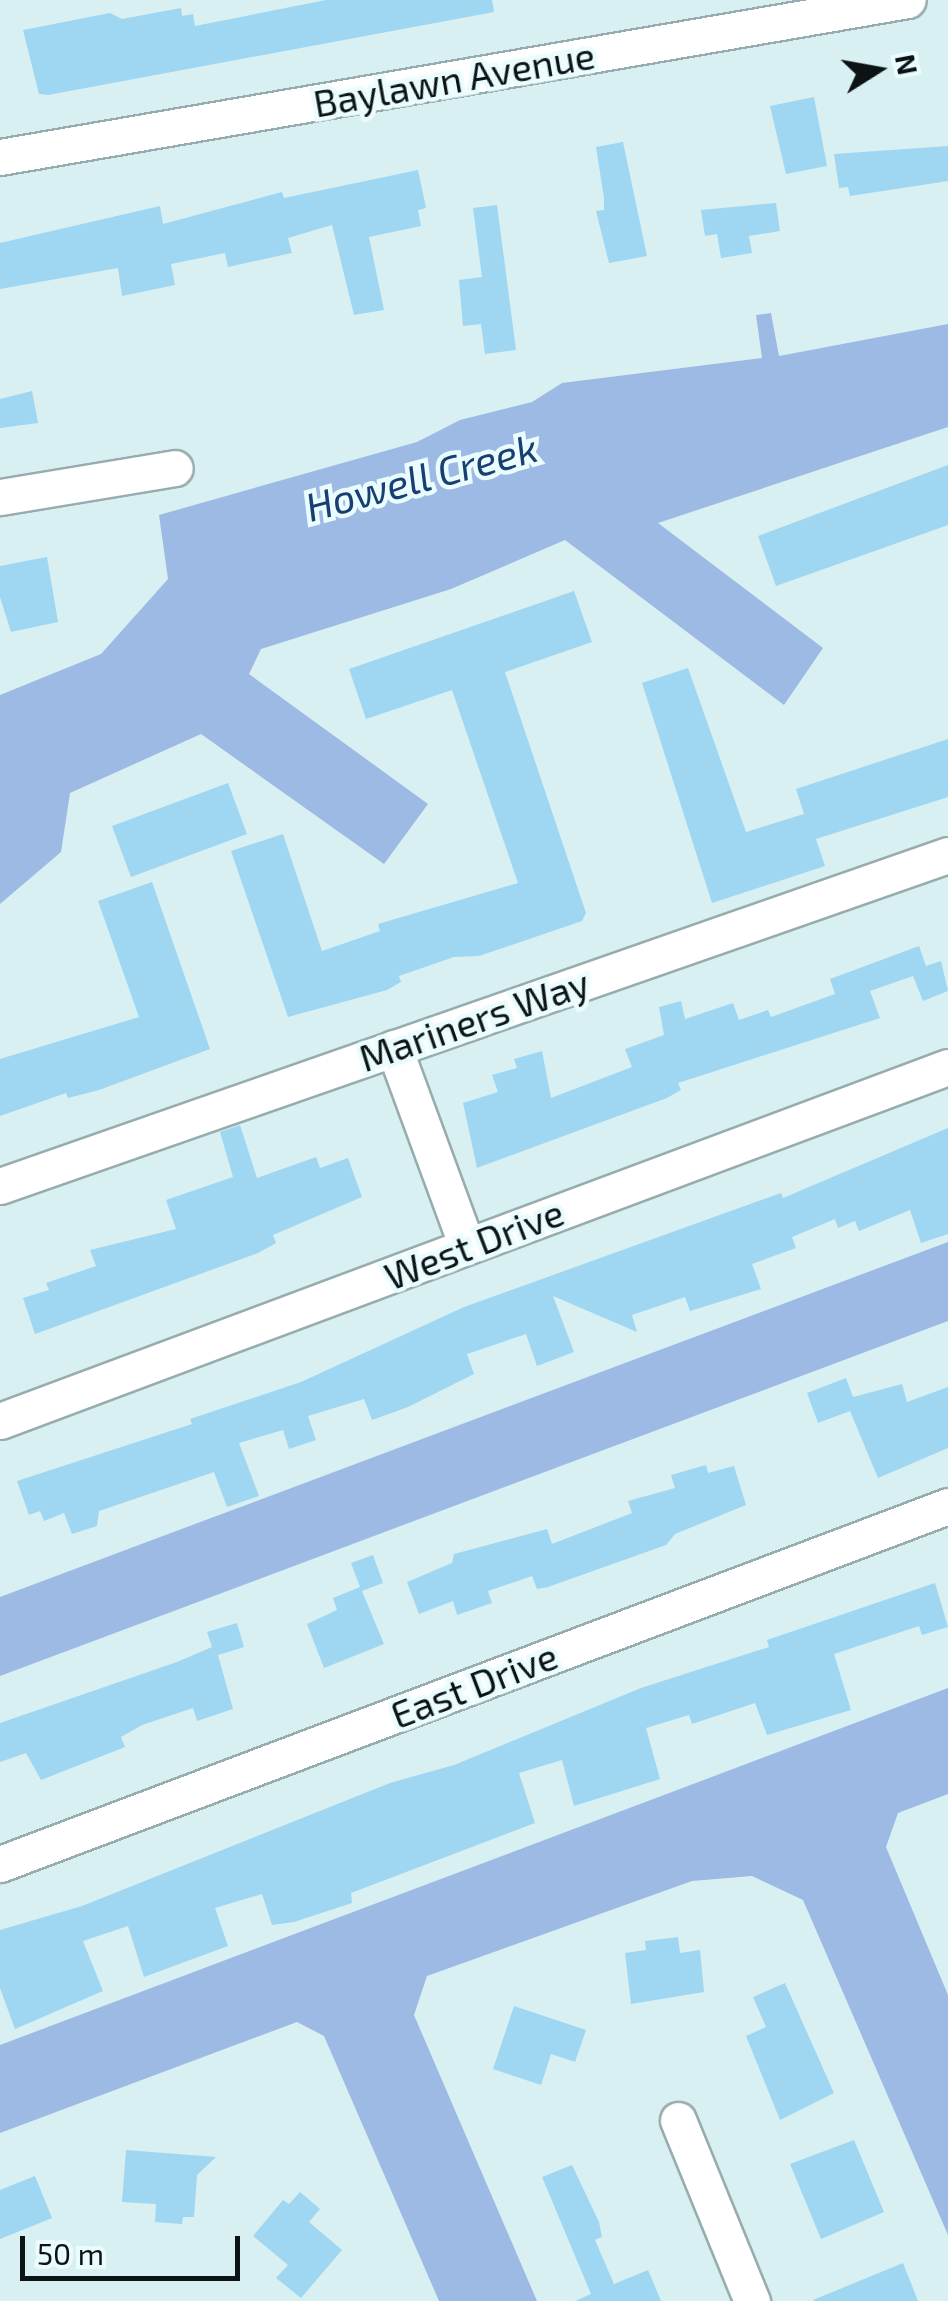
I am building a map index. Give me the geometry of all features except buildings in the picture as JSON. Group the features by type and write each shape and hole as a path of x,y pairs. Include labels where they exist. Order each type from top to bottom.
{"street":[{"name":"Baylawn Avenue","path":"0,157 908,0"},
{"path":"0,498 175,468"},
{"name":"Mariners Way","path":"0,1186 948,856"},
{"path":"394,1048 467,1246"},
{"name":"West Drive","path":"0,1421 948,1067"},
{"name":"East Drive","path":"0,1864 948,1506"},
{"path":"678,2120 752,2301"}],"water":[{"name":"Howell Creek","path":"771,313 779,356 948,324 948,427 658,523 823,648 784,705 565,540 451,589 261,649 249,674 428,804 384,864 201,734 70,793 61,852 0,904 0,695 101,654 168,579 159,515 417,442 460,420 532,402 562,383 762,358 756,315"},
{"path":"948,1242 948,1321 0,1676 0,1597"},
{"path":"948,1688 948,1794 898,1813 886,1847 948,1995 948,2235 803,1900 752,1876 692,1881 427,1976 414,2015 537,2301 439,2301 324,2036 297,2022 0,2133 0,2045"}]}
